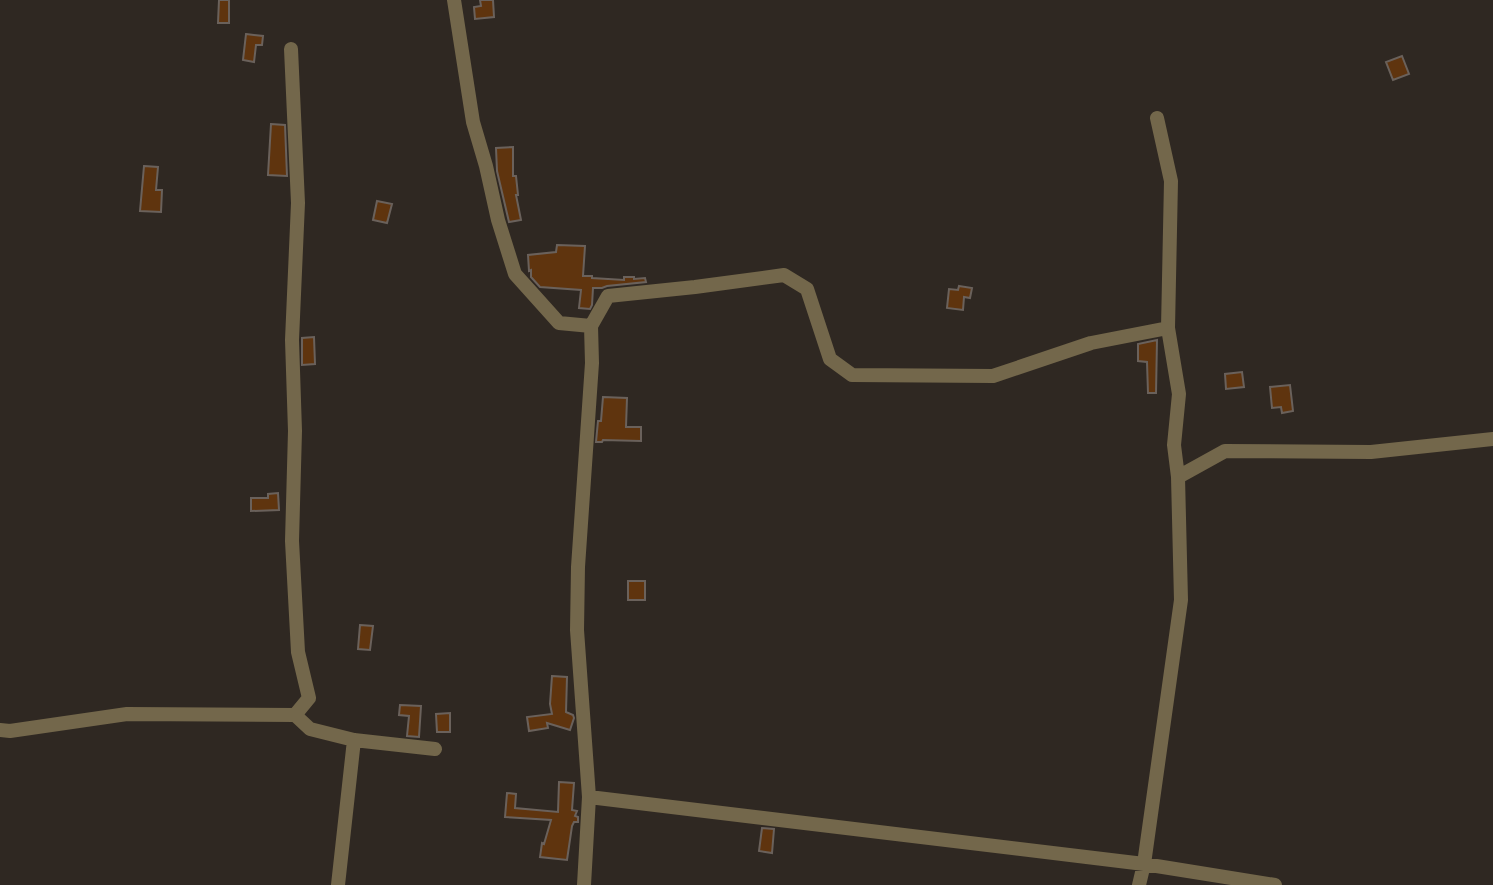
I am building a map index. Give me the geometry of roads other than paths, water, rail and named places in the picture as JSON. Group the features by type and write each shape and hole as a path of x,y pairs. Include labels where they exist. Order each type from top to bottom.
{"street":[{"path":"454,0 473,122 515,274 559,323 591,326"},
{"path":"291,49 298,203 292,340 295,431 292,541 298,652 309,698 295,715"},
{"path":"1139,885 1181,600 1178,477 1174,445 1179,394 1168,328 1171,181 1157,118"},
{"path":"584,885 589,797 577,630 578,567 592,363 591,326 608,296 783,275 807,289 830,359 852,375 993,376 1091,343 1168,328"},
{"path":"1178,477 1224,451 1371,452 1493,439"},
{"path":"0,730 10,731 127,714 295,715 310,729 354,740 435,749"},
{"path":"338,885 354,740"},
{"path":"589,797 1144,864 1275,885"}]}
